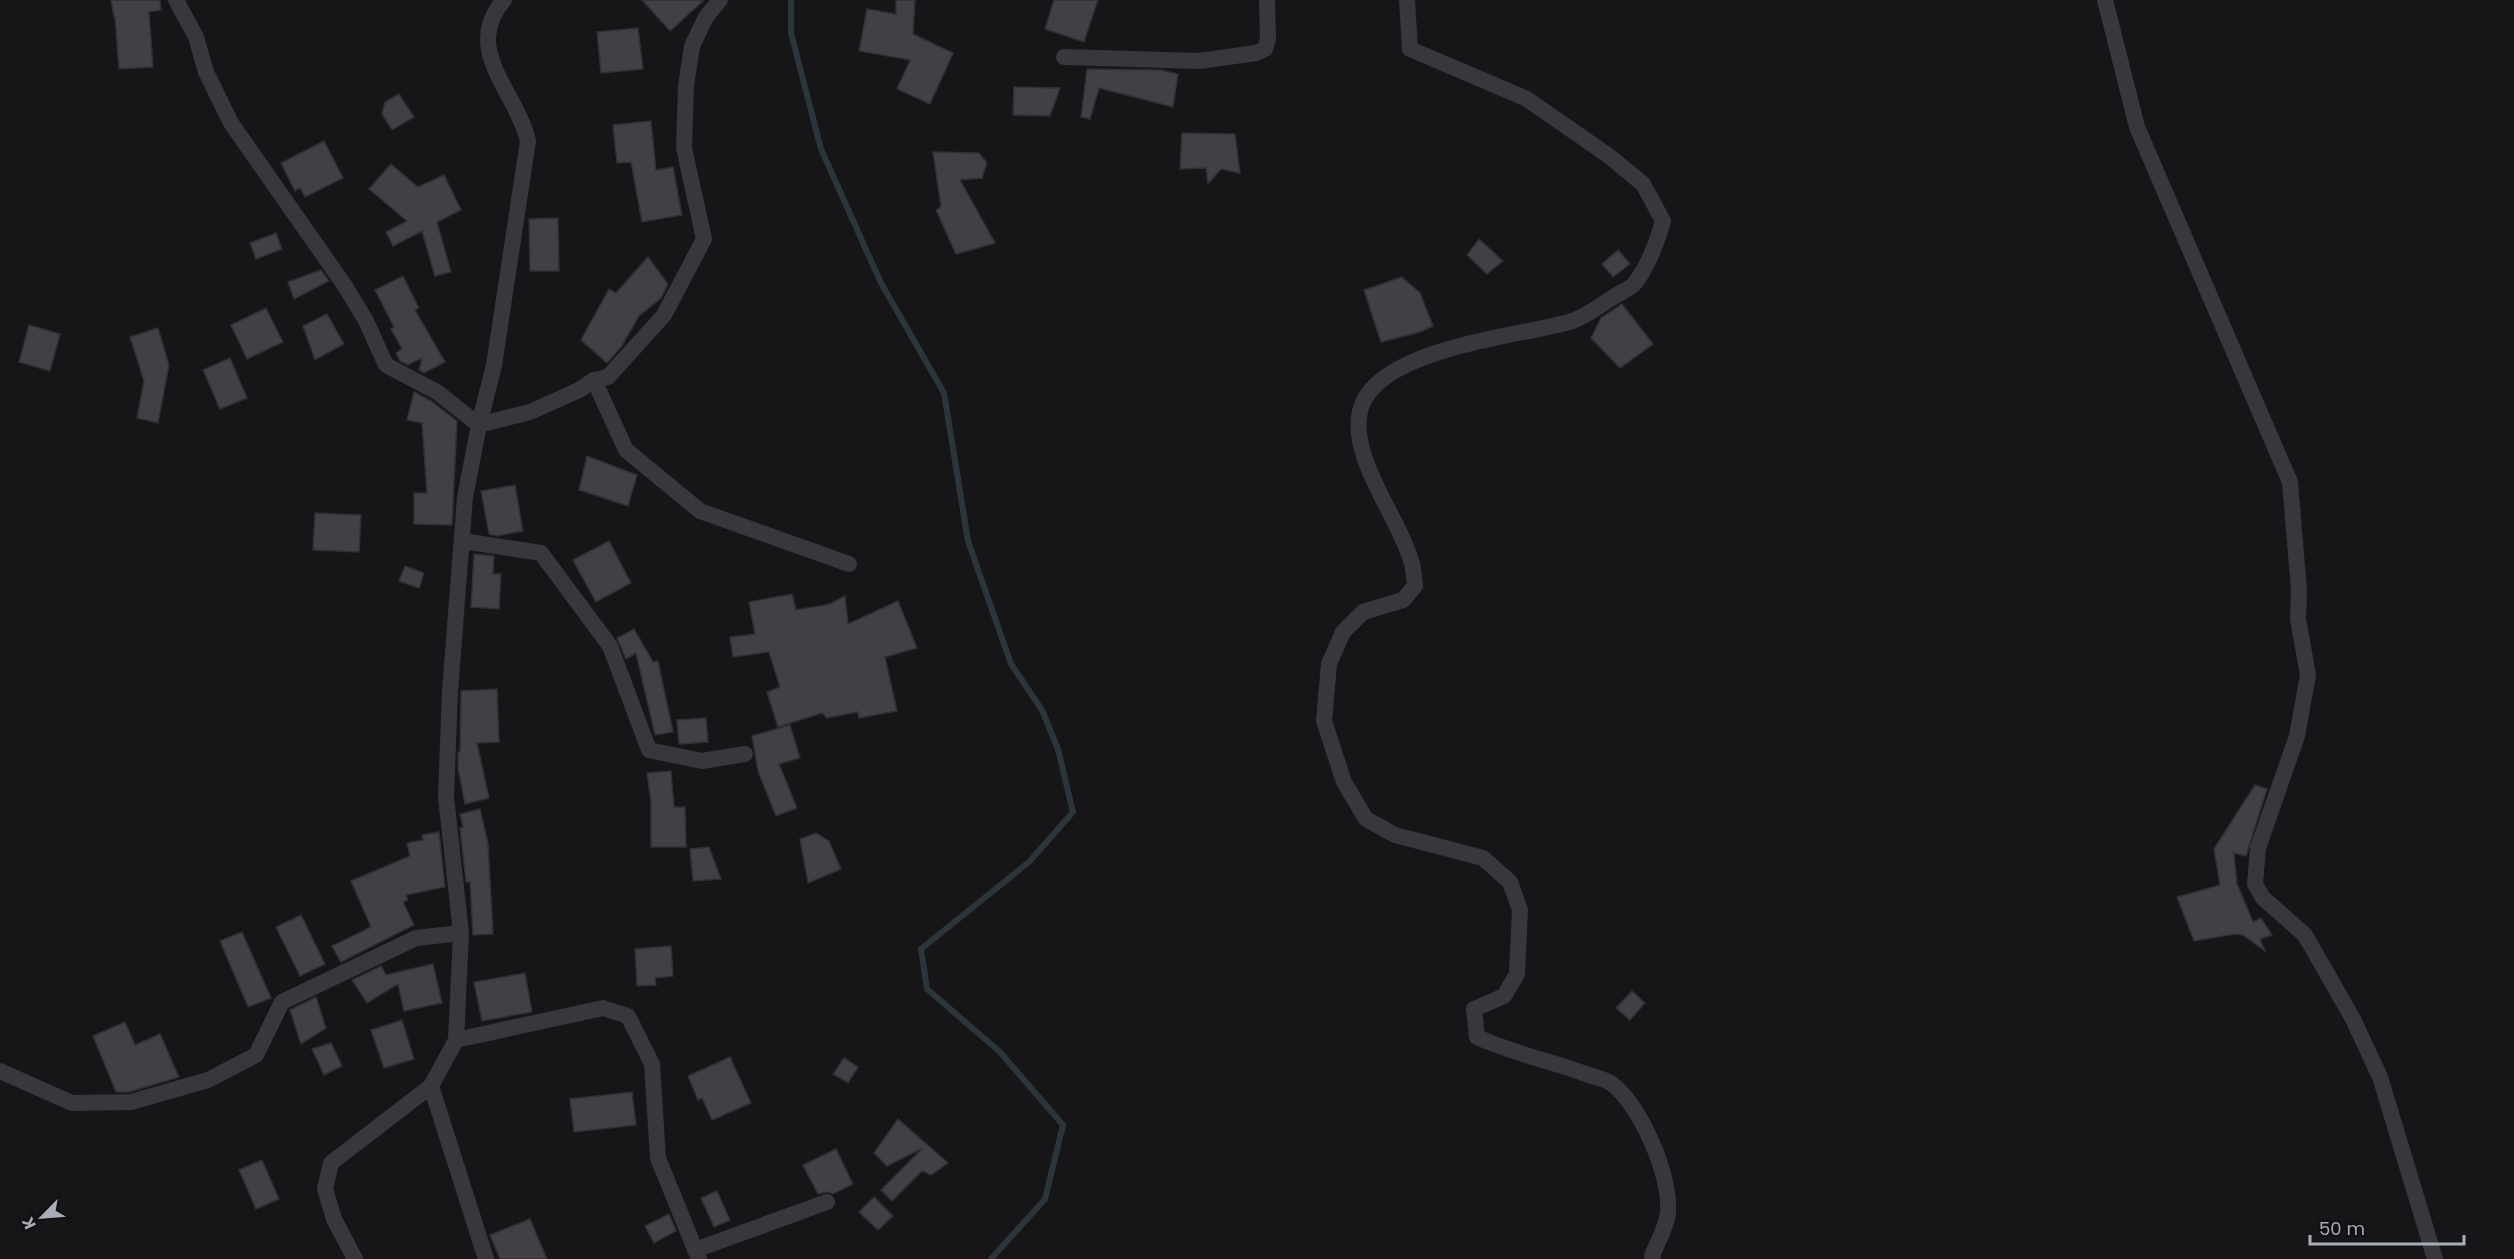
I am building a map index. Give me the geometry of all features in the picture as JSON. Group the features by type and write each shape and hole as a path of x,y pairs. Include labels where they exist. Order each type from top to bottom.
{"street":[{"path":"176,0 196,37 206,72 231,123 345,286 366,321 386,365 436,392 479,425"},
{"path":"355,1259 334,1218 325,1189 331,1163 431,1086 456,1040 461,933 446,797 450,692 464,541 465,497 494,365 528,141 518,111 491,63 488,43 492,19 496,9 504,0"},
{"path":"479,425 530,412 579,390 594,380 608,377 664,315 704,239 684,148 686,86 692,46 706,17 720,0"},
{"path":"1064,57 1198,61 1256,53 1265,49 1268,39 1267,0"},
{"path":"1407,0 1410,49 1527,99 1609,156 1643,184 1663,221 1657,245 1634,284 1571,322 1511,333 1413,361 1380,379 1367,396 1360,412 1361,449 1412,563 1415,586 1403,600 1363,612 1343,632 1329,664 1324,721 1344,782 1366,819 1395,835 1483,858 1510,882 1520,910 1517,974 1504,996 1474,1009 1477,1037 1500,1047 1565,1066 1611,1083 1629,1102 1645,1127 1663,1172 1668,1213 1652,1256 1653,1259"},
{"path":"2105,0 2137,127 2289,482 2299,590 2298,619 2308,675 2297,736 2258,848 2255,884 2263,898 2305,934 2353,1019 2380,1077 2435,1259"},
{"path":"594,380 626,450 700,511 849,564"},
{"path":"464,541 541,553 610,646 649,750 702,761 745,754"},
{"path":"0,1071 72,1103 131,1102 208,1080 256,1055 282,1002 416,938 461,933"},
{"path":"456,1040 603,1008 628,1016 652,1064 658,1158 697,1254 827,1202"},
{"path":"431,1086 486,1259"}],"building":[{"path":"111,0 160,0 161,10 149,12 153,67 119,69 115,17"},
{"path":"642,0 704,0 670,31"},
{"path":"896,0 915,0 913,34 953,53 930,104 897,89 910,60 859,51 867,9 896,14"},
{"path":"1054,0 1098,0 1084,42 1045,29"},
{"path":"638,28 643,69 601,73 597,32"},
{"path":"1087,69 1161,70 1178,74 1173,107 1099,88 1090,119 1081,117"},
{"path":"1014,87 1060,88 1050,116 1013,115"},
{"path":"399,94 414,117 392,130 382,114 385,102"},
{"path":"651,121 656,170 673,167 682,215 642,222 631,162 617,163 613,125"},
{"path":"1182,133 1235,134 1240,173 1221,169 1208,184 1206,168 1180,169"},
{"path":"324,141 343,178 305,197 300,188 295,191 281,163"},
{"path":"933,152 979,153 987,163 982,178 960,180 995,243 956,254 936,210 941,207"},
{"path":"391,164 418,187 444,175 461,210 437,222 451,272 435,276 422,231 393,246 386,232 407,221 369,189"},
{"path":"558,218 559,271 530,271 529,219"},
{"path":"276,233 282,249 256,259 250,243"},
{"path":"1479,239 1503,261 1487,274 1467,255"},
{"path":"1618,250 1630,264 1613,277 1602,264"},
{"path":"648,257 668,284 661,298 639,316 621,347 607,363 581,340 609,289 616,293"},
{"path":"321,270 329,281 294,299 288,282"},
{"path":"403,276 419,308 415,310 445,362 424,373 419,370 422,358 408,365 400,361 396,353 402,349 391,329 394,327 375,290"},
{"path":"1402,277 1420,293 1433,326 1420,332 1381,342 1364,290"},
{"path":"1622,304 1653,344 1620,368 1591,338 1601,318"},
{"path":"266,308 283,342 247,359 231,325"},
{"path":"327,314 344,344 315,360 303,326"},
{"path":"29,325 60,334 50,371 19,362"},
{"path":"158,328 169,365 158,423 137,418 144,381 130,337"},
{"path":"230,358 247,398 220,409 203,370"},
{"path":"414,392 431,401 457,421 452,525 414,524 414,493 427,493 422,423 407,420"},
{"path":"587,456 637,475 628,506 579,490"},
{"path":"515,485 523,531 497,536 489,534 481,491"},
{"path":"315,513 361,515 359,552 313,550"},
{"path":"609,541 631,583 596,602 573,560"},
{"path":"474,554 494,556 493,574 501,574 499,609 471,607"},
{"path":"405,566 424,573 419,588 399,581"},
{"path":"792,594 796,610 830,604 845,596 848,624 898,601 917,648 885,657 897,711 859,718 858,712 827,718 822,713 778,727 767,692 780,687 769,652 733,657 730,637 755,634 749,602"},
{"path":"634,629 653,662 658,661 673,732 655,735 636,653 626,659 617,638"},
{"path":"497,689 499,742 477,743 489,798 465,804 458,768 461,691"},
{"path":"706,718 708,742 679,744 677,720"},
{"path":"790,725 800,758 779,764 797,808 776,816 758,771 752,736"},
{"path":"671,771 674,807 685,807 686,847 651,847 651,802 647,773"},
{"path":"2255,785 2267,789 2246,856 2234,853 2237,884 2253,922 2261,918 2272,935 2260,939 2265,951 2243,935 2235,934 2194,941 2177,897 2220,885 2214,849"},
{"path":"480,809 488,843 493,934 473,935 470,882 466,882 460,828 463,827 460,814"},
{"path":"439,832 445,887 406,895 408,900 403,902 414,925 341,962 332,946 371,927 351,881 410,856 407,843 423,840 422,835"},
{"path":"816,833 829,841 841,869 808,883 800,839"},
{"path":"709,847 721,879 693,881 690,849"},
{"path":"301,915 325,964 300,976 276,927"},
{"path":"242,932 271,998 248,1007 220,941"},
{"path":"671,946 673,976 655,978 656,985 637,986 635,949"},
{"path":"433,964 442,1003 404,1011 398,984 367,1003 352,980 381,966 386,975"},
{"path":"525,973 532,1012 482,1021 474,982"},
{"path":"1632,991 1645,1003 1630,1020 1616,1008"},
{"path":"316,997 326,1028 301,1044 290,1010"},
{"path":"402,1020 414,1059 384,1068 371,1030"},
{"path":"125,1022 135,1045 160,1034 179,1077 129,1092 116,1092 93,1036"},
{"path":"331,1043 342,1066 324,1075 312,1049"},
{"path":"730,1057 751,1103 712,1120 702,1098 698,1100 688,1076"},
{"path":"844,1058 858,1067 848,1083 833,1074"},
{"path":"632,1092 636,1125 574,1132 570,1099"},
{"path":"898,1119 948,1163 931,1175 922,1171 892,1201 881,1190 923,1148 887,1166 874,1153"},
{"path":"836,1149 853,1184 833,1194 828,1192 818,1194 803,1165"},
{"path":"262,1160 279,1199 256,1209 239,1170"},
{"path":"717,1191 730,1220 714,1227 701,1198"},
{"path":"874,1197 893,1216 878,1230 859,1212"},
{"path":"669,1214 676,1231 654,1243 645,1226"},
{"path":"530,1219 547,1259 500,1259 490,1235"}],"waterway":[{"path":"791,0 791,33 821,149 881,283 944,393 968,541 1011,664 1042,710 1058,749 1073,812 1029,862 921,949 927,989 1000,1052 1063,1125 1045,1199 991,1259"}]}
